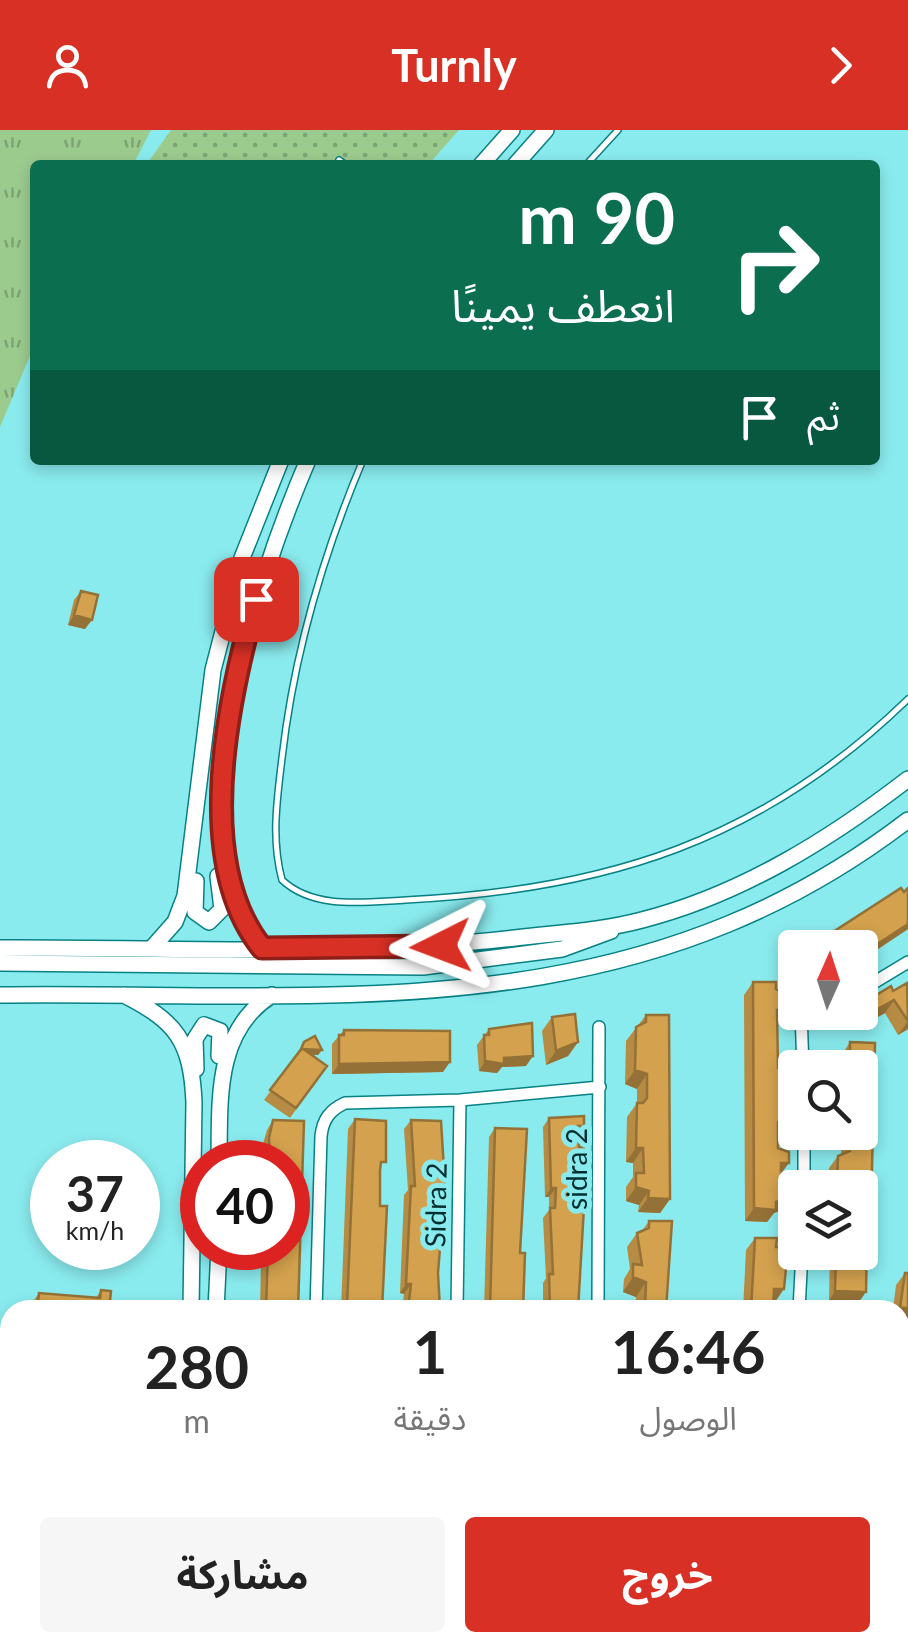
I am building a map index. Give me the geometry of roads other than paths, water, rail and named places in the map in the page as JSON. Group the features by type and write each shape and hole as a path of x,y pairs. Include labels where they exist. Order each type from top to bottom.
{"street":[{"path":"485,160 510,133 520,159 546,130"},
{"path":"152,948 180,910 195,828 213,670 242,558 279,465"},
{"path":"195,828 199,844 194,912 203,921 216,920 222,909 217,853 230,728 249,624 281,524 306,465"},
{"path":"0,962 388,968 475,963 573,946 624,924 680,908 762,873 861,814 908,779"},
{"path":"0,995 450,991 535,980 618,962 699,937 777,902 851,860 908,820"},
{"path":"222,832 234,902 243,925 262,948"},
{"path":"0,948 441,946 624,924"},
{"path":"878,980 908,962"},
{"path":"120,994 174,1027 193,1087"},
{"path":"222,1075 239,1026 274,994"},
{"path":"191,1300 193,1087 196,1030 204,1024 220,1031 220,1140"},
{"name":"sidra 2","path":"598,1300 599,1027"},
{"name":"Sidra 2","path":"316,1300 321,1136 327,1115 346,1103 460,1100 600,1088"},
{"name":"Sidra 2","path":"457,1300 460,1100"},
{"path":"216,1300 218,1270"},
{"path":"800,1300 801,1270"}],"lane":[{"path":"591,160 618,130"},
{"path":"361,465 310,601 283,748 274,822 282,880 311,898 499,895 619,872 715,836 779,800 842,760 908,698"}]}
